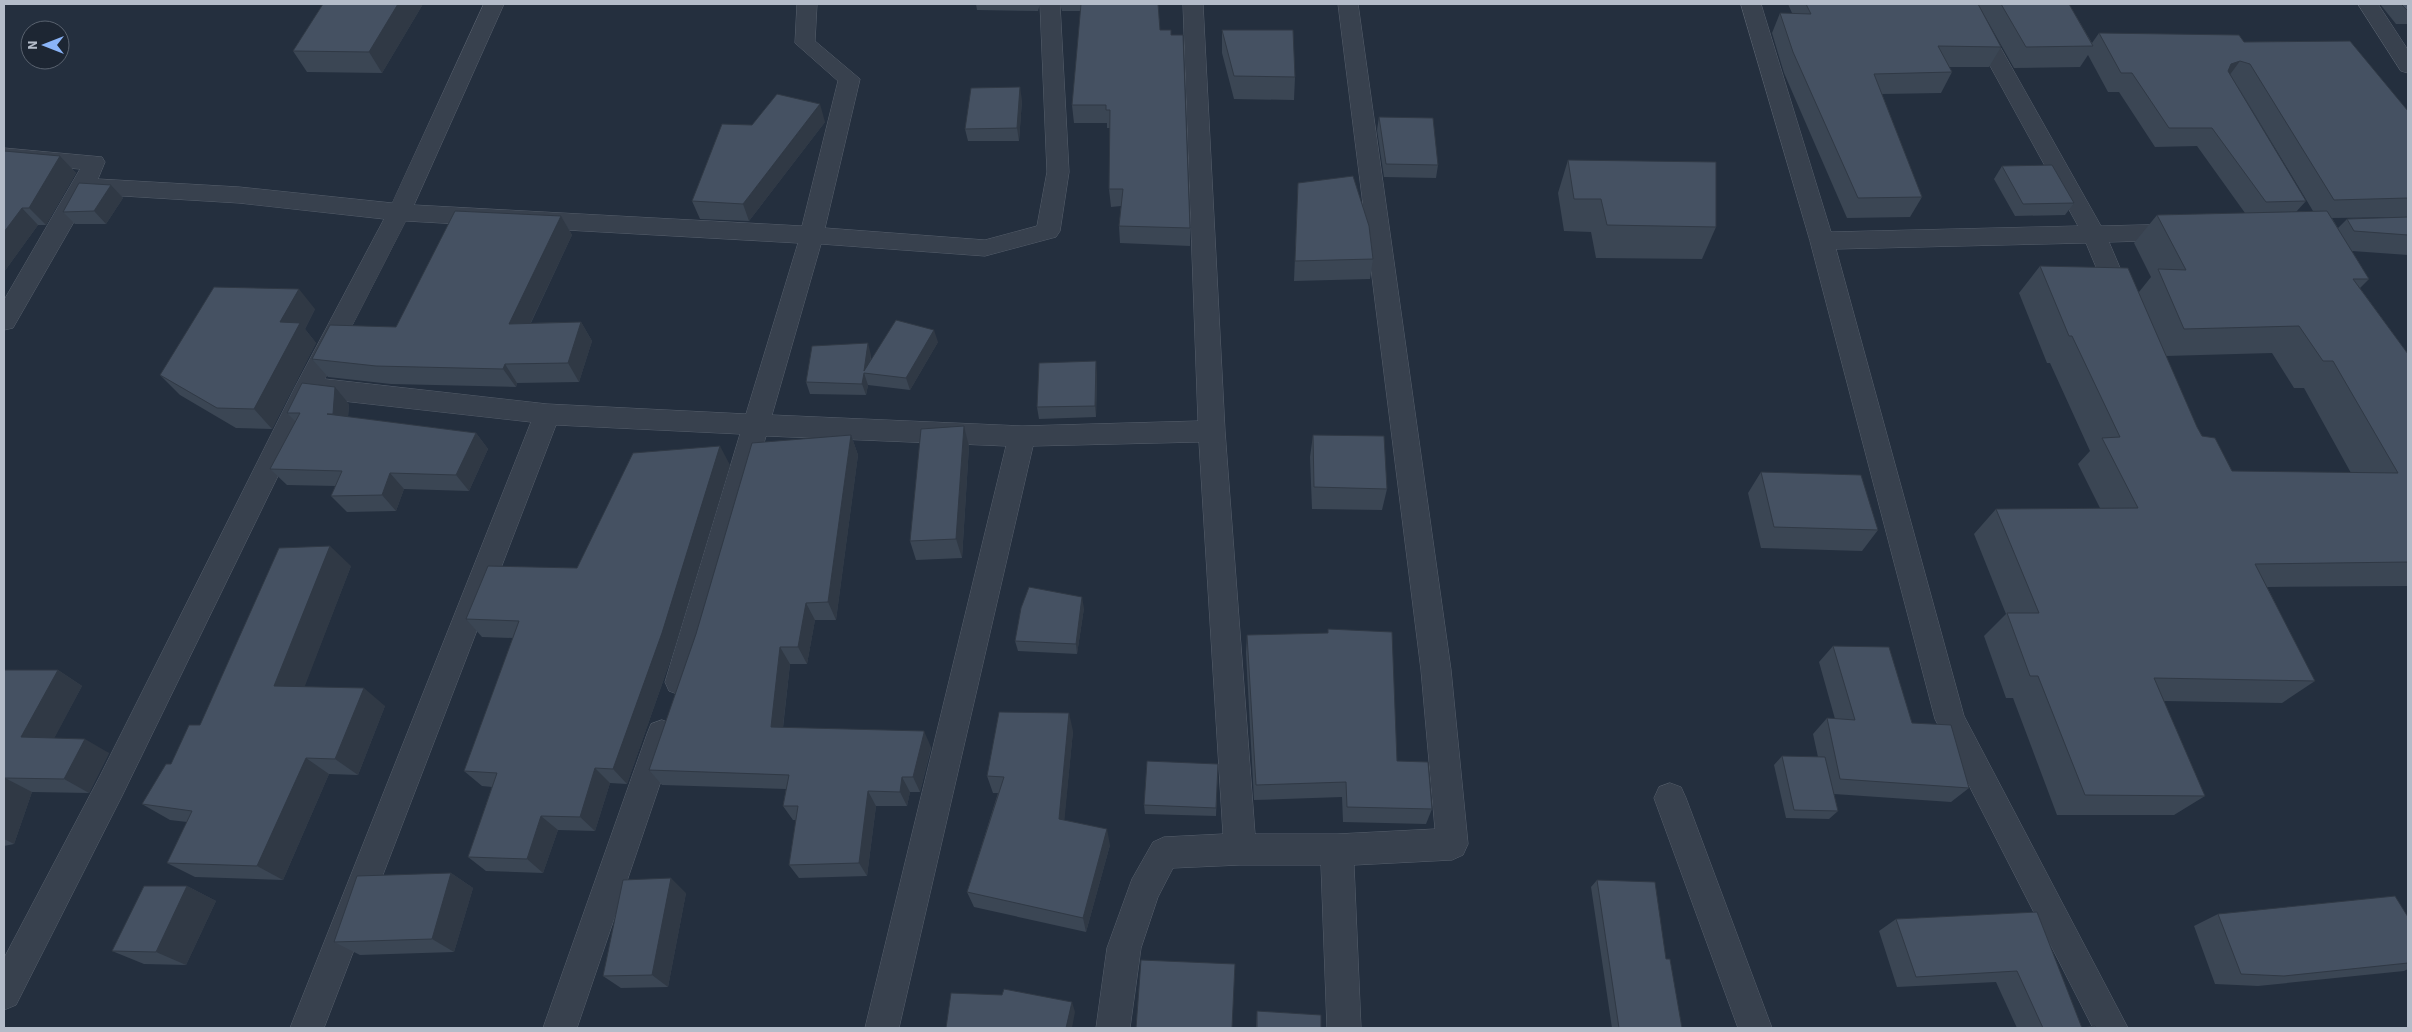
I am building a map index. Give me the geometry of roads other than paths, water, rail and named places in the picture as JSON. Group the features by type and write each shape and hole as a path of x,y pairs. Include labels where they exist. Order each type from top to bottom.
{"street":[{"path":"4,993 111,786 308,387 399,212 494,4"},
{"path":"560,1028 691,650 758,426 812,235 849,79 806,42 805,12 807,4"},
{"path":"83,186 239,195 399,212 812,235 986,248 1048,231 1058,172 1050,4"},
{"path":"1193,4 1212,431 1240,849"},
{"path":"1113,1028 1124,948 1144,890 1164,853 1240,849 1337,850 1452,844 1436,670 1348,4"},
{"path":"1750,4 1822,241 1950,719 2111,1028"},
{"path":"1966,4 2094,234 2132,325"},
{"path":"2368,4 2408,66"},
{"path":"4,155 94,162 83,186 4,321"},
{"path":"1822,241 2201,231"},
{"path":"308,387 547,414 758,426 1022,436 1212,431"},
{"path":"307,1028 547,414"},
{"path":"882,1028 1022,436"},
{"path":"1670,798 1755,1028"},
{"path":"1337,850 1344,1028"}]}
